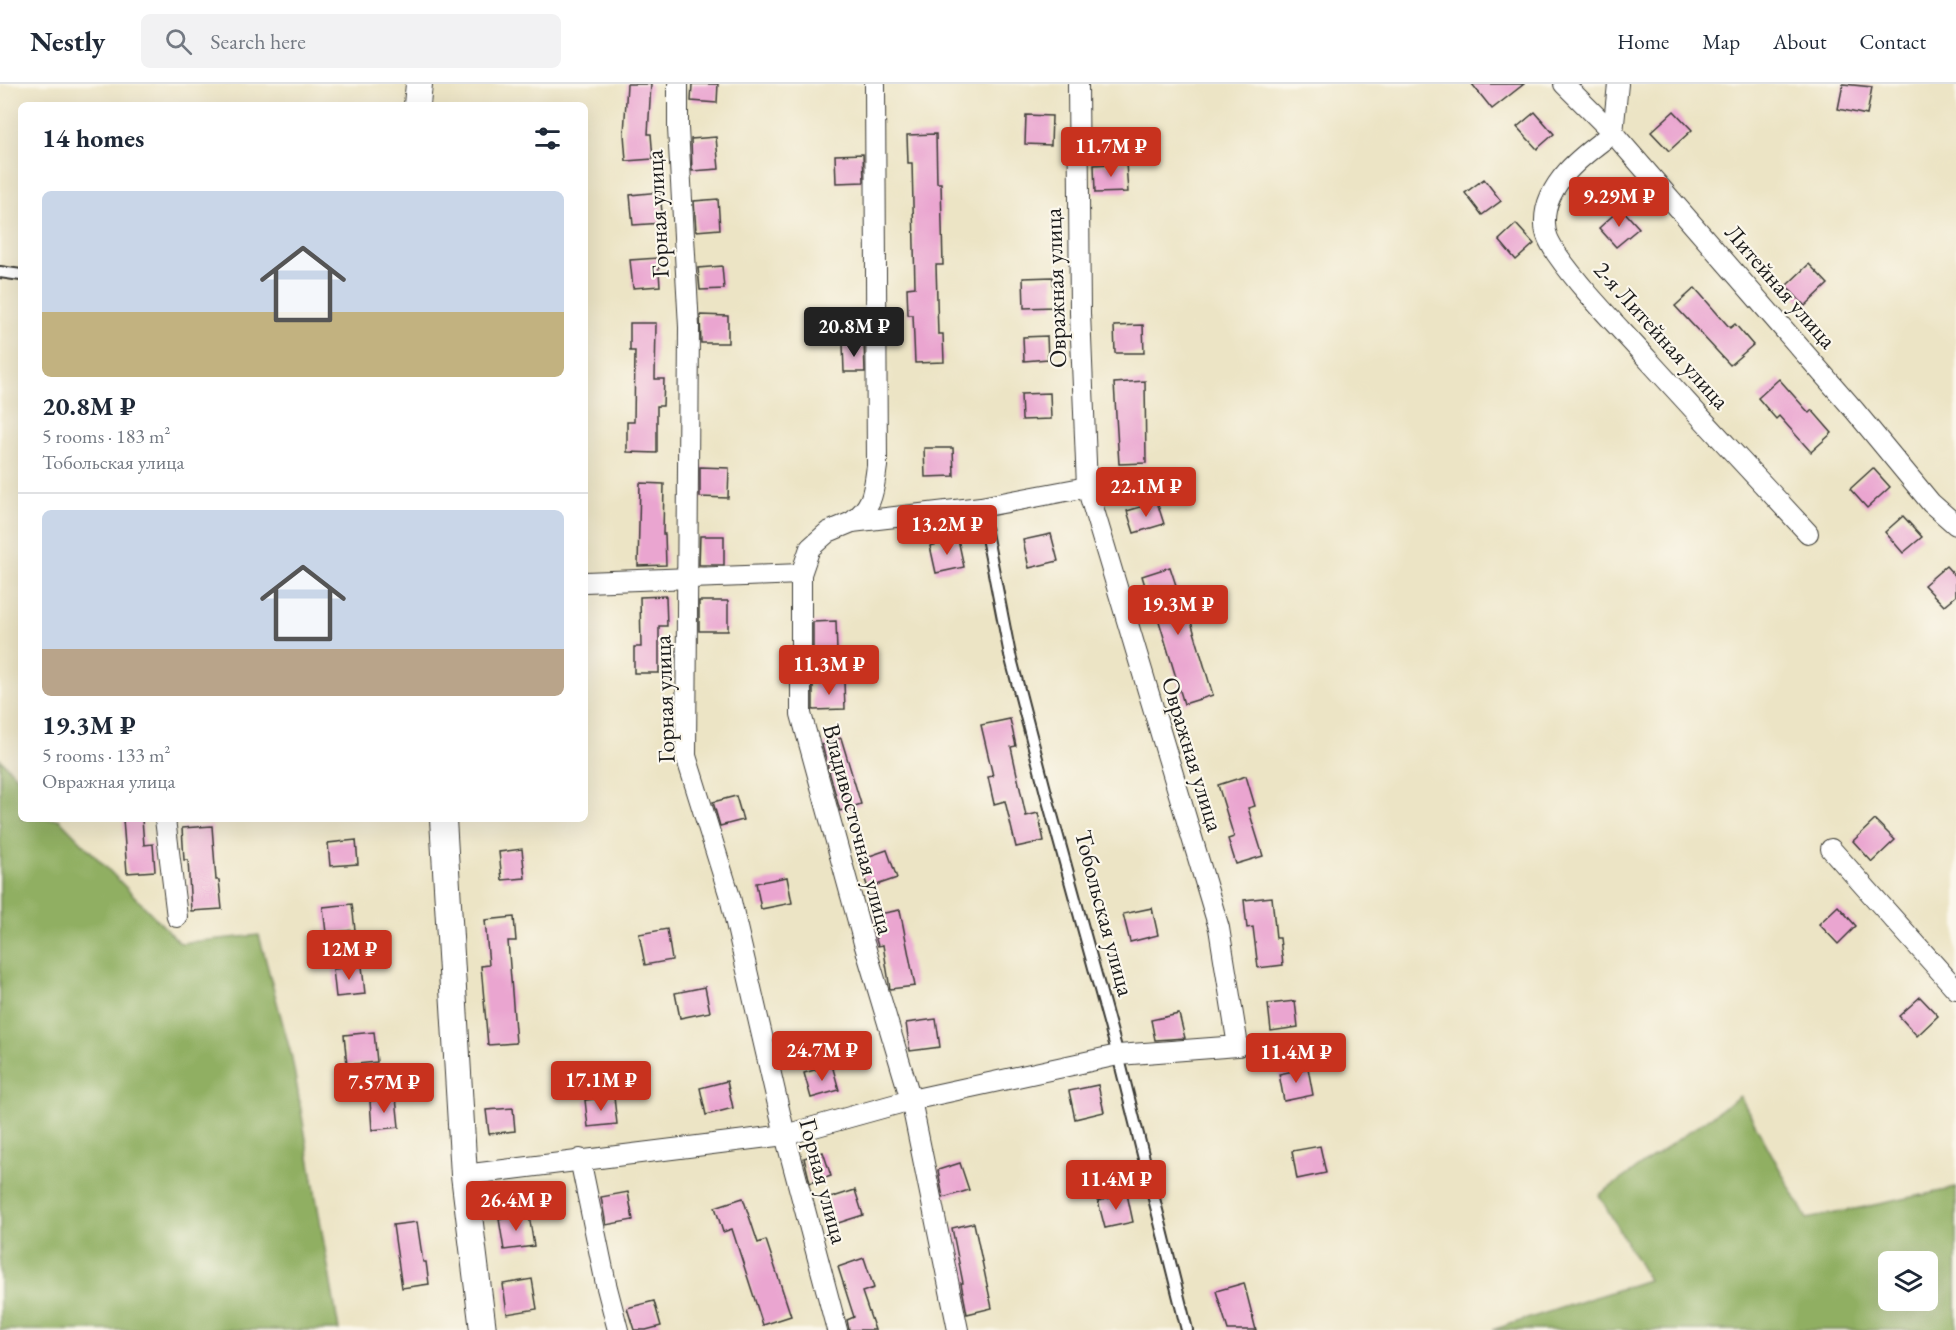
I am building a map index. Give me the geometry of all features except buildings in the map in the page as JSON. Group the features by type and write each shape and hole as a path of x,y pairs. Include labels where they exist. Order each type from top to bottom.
{"street":[{"path":"417,102 419,84"},
{"name":"Горная улица","path":"678,84 678,128 689,327 686,756 730,897 784,1135 837,1330"},
{"path":"852,522 866,511 872,498 877,466 875,84"},
{"name":"Овражная улица","path":"1078,84 1080,302 1087,487 1219,928 1238,1046 1118,1055"},
{"name":"Литейная улица","path":"1564,84 1613,133 1855,411 1930,503 1956,525"},
{"path":"1613,133 1618,84"},
{"name":"2-я Литейная улица","path":"1613,133 1587,151 1572,166 1547,201 1546,236 1573,274 1629,338 1808,533"},
{"name":"Владивосточная улица","path":"958,1330 911,1100 864,943 801,714 801,574 810,548 828,532 852,522 981,507 1087,487"},
{"path":"588,582 801,574"},
{"path":"165,822 177,917"},
{"path":"443,822 464,1175 483,1330"},
{"path":"1830,849 1956,989"},
{"path":"464,1175 784,1135 911,1100 1118,1055"},
{"path":"580,1159 618,1330"}],"lane":[{"path":"0,272 18,275"},
{"name":"Тобольская улица","path":"981,507 1013,666 1118,1055 1187,1330"}],"green space":[{"path":"0,759 18,778 18,822 62,822 180,943 259,935 292,1058 339,1330 0,1330"},
{"path":"1740,1096 1807,1219 1956,1188 1956,1330 1492,1330 1648,1280 1599,1195"}]}
